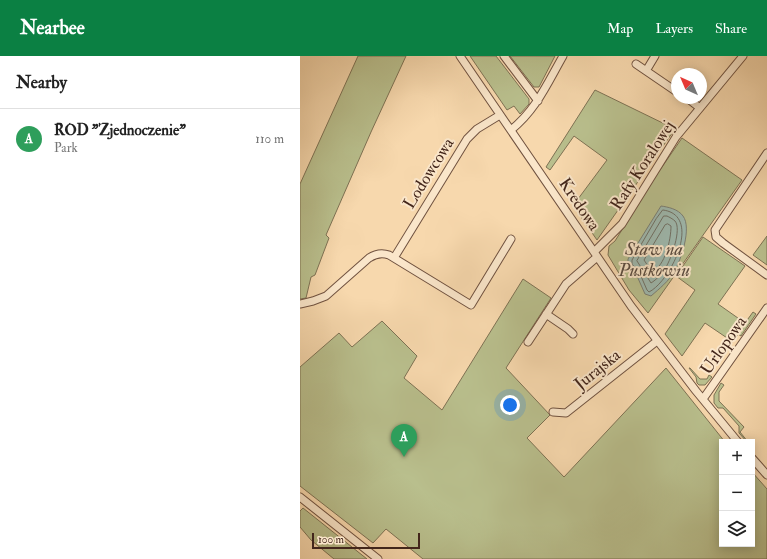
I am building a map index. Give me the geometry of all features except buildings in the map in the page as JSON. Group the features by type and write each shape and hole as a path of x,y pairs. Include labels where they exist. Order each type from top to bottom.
{"street":[{"name":"Kredowa","path":"460,56 625,298 657,341 736,439"},
{"path":"504,56 538,101"},
{"path":"511,130 538,101 563,56"},
{"path":"646,71 655,56"},
{"name":"Rafy Koralowej","path":"596,254 622,224 676,138 743,56"},
{"path":"636,64 671,88"},
{"path":"695,104 700,108"},
{"name":"Lodowcowa","path":"394,258 467,139 477,129 500,115"},
{"path":"767,153 715,230 716,237 767,275"},
{"path":"300,304 326,296 372,256 385,254 471,305 511,240"},
{"path":"528,342 566,284 596,254"},
{"name":"Urlopowa","path":"703,399 767,308"},
{"path":"546,314 568,328 573,334"},
{"name":"Jurajska","path":"553,412 566,413 657,341"},
{"path":"755,461 767,475"},
{"path":"300,497 378,559"}],"green space":[{"path":"358,56 406,56 326,235 329,238 315,275 311,277 306,298 300,299 300,184"},
{"path":"470,56 496,56 529,99 529,104 520,114 514,106 507,110"},
{"path":"510,56 555,56 539,87 534,87"},
{"path":"595,90 675,129 597,240 577,211 575,203 607,160 574,136 550,170 546,167"},
{"path":"682,138 742,180 648,313 629,290 608,255 609,246 615,241 653,180"},
{"path":"767,236 767,265 753,255"},
{"path":"703,237 745,266 718,304 745,323 753,312 756,314 741,336 738,334 733,342 705,323 682,356 665,334 695,290 676,276"},
{"path":"523,279 551,298 506,368 550,415 527,438 564,477 666,368 723,439 719,439 719,547 755,547 755,475 767,489 767,559 423,559 386,529 373,543 300,486 300,367 339,333 352,347 382,321 417,356 404,378 442,410"},
{"path":"689,368 700,379 707,379 709,375 712,377 705,385 699,385 696,377"},
{"path":"721,383 724,385 719,392 719,401 744,427 740,432 746,439 739,433 739,426 723,408 718,408 714,403 714,395"},
{"path":"303,508 367,559 334,559 311,540 300,527 300,511"}],"water":[{"name":"Staw na Pustkowiu","path":"661,206 676,210 683,216 685,221 686,236 680,260 674,272 667,282 651,296 645,294 637,276 628,265 628,259"}],"place":[{"name":"ROD \"Zjednoczenie\"","path":"404,457"}]}
